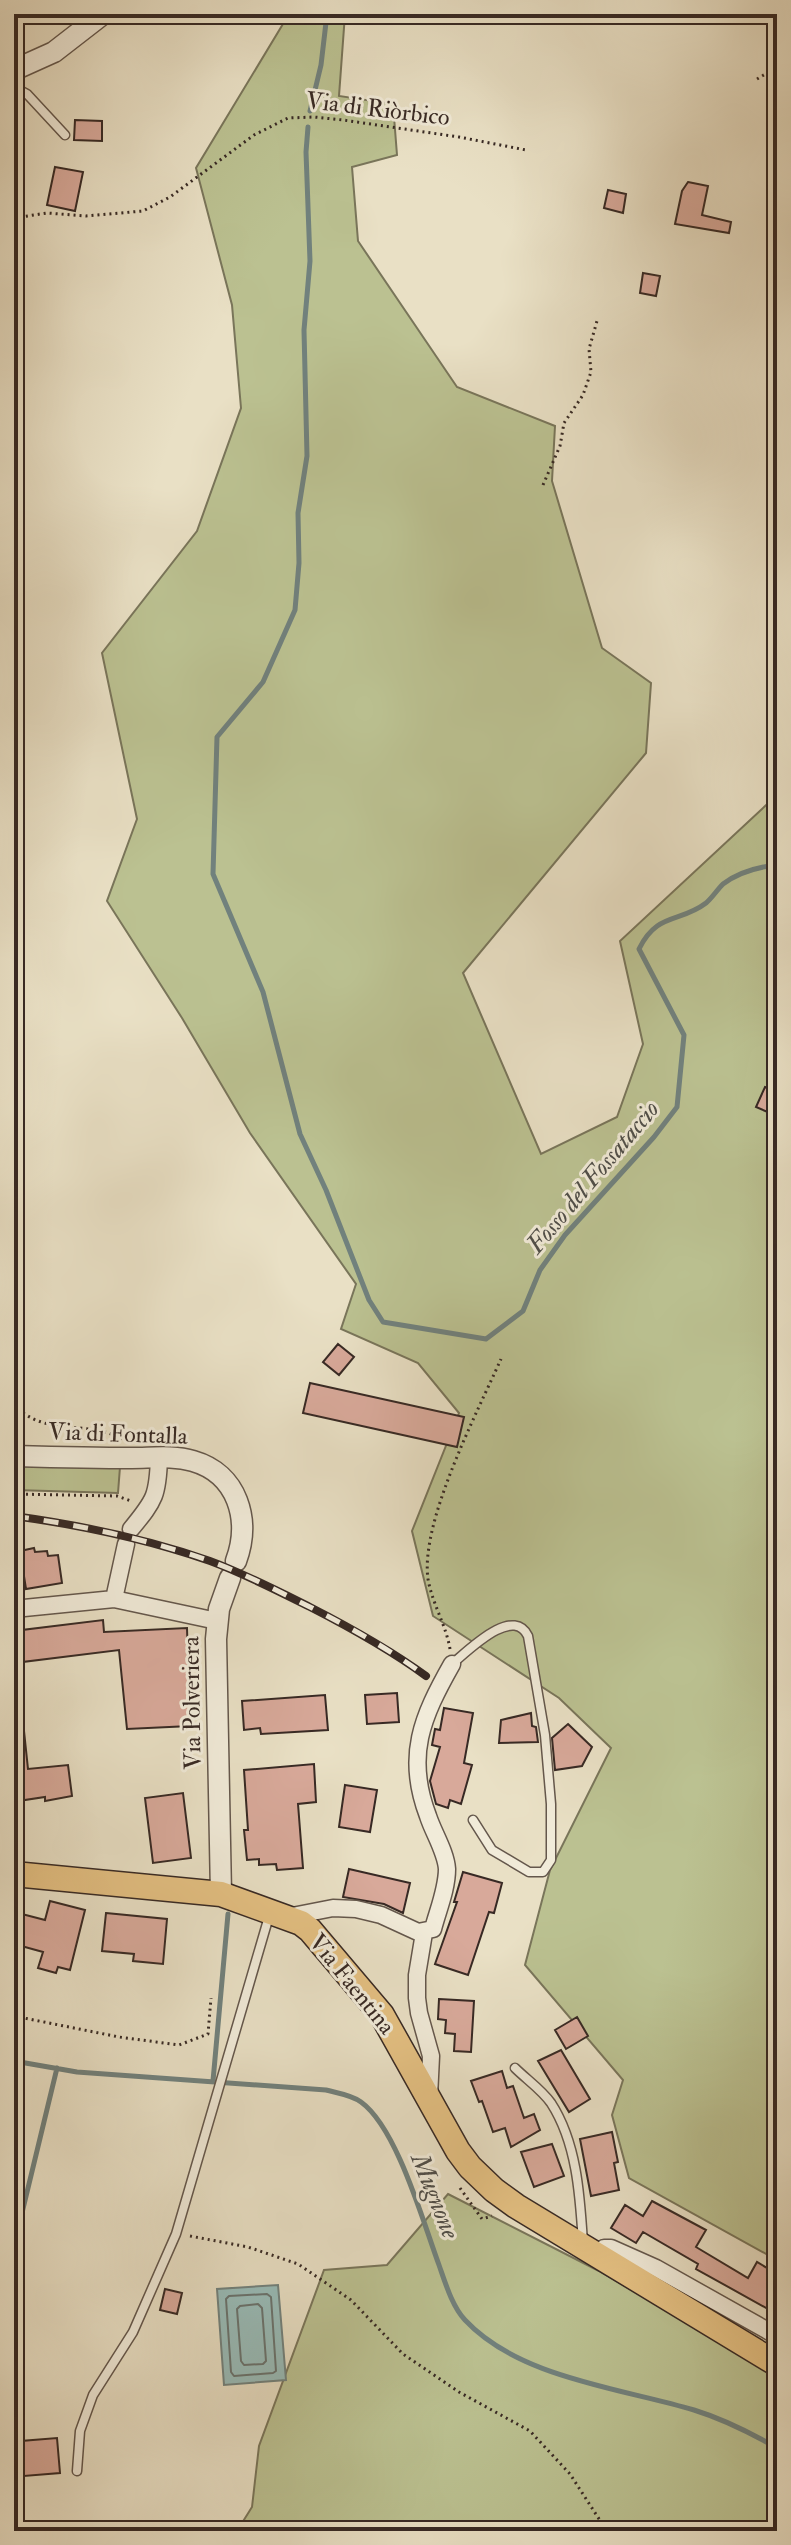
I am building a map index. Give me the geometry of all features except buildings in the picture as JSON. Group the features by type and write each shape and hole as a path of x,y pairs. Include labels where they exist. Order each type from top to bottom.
{"main road":[{"name":"Via Faentina","path":"14,1874 221,1894 279,1914 310,1930 388,2024 458,2151 483,2180 516,2206 777,2364"}],"street":[{"path":"14,70 54,52 103,14"},
{"name":"Via di Fontalla","path":"14,1456 159,1457 193,1461 219,1475 230,1487 240,1508 244,1530 217,1621"},
{"path":"114,1599 128,1536 150,1506 158,1488 159,1457"},
{"name":"Via Polveriera","path":"14,1609 114,1599 217,1621 215,1659 221,1894"},
{"path":"279,1914 333,1908 356,1909 381,1915 418,1932 433,1929 447,1867 419,1790 415,1761 429,1706 452,1664"},
{"path":"424,1933 417,1986 419,2013 431,2056 429,2099"},
{"name":"Via Faentina","path":"590,2252 611,2248 645,2263 777,2336"}],"lane":[{"path":"14,87 27,94 65,135"},
{"path":"452,1664 486,1636 505,1626 518,1625 525,1629 545,1735 551,1804 551,1860 543,1872 529,1872 492,1850 473,1820"},
{"path":"77,2471 80,2431 93,2395 133,2332 176,2234 233,2041 279,1914"},
{"path":"515,2068 550,2101 567,2134 590,2252"}],"path":[{"path":"757,79 777,67"},
{"name":"Via di Riòrbico","path":"14,218 47,213 86,216 143,211 170,197 254,135 288,118 343,120 526,150"},
{"path":"543,485 560,446 564,423 583,395 591,372 589,349 597,321"},
{"path":"452,1664 450,1644 428,1577 430,1536 453,1467 501,1359"},
{"path":"14,1405 38,1422 113,1434 124,1440 133,1458"},
{"path":"14,1494 117,1496 150,1506"},
{"path":"14,2016 119,2037 179,2045 208,2034 211,1998"},
{"path":"176,2234 248,2247 298,2264 351,2300 403,2354 459,2392 530,2431 570,2474 601,2522 603,2531"}],"green space":[{"path":"289,14 345,14 339,96 393,104 397,155 352,167 358,241 457,387 555,426 552,481 602,648 651,683 646,753 463,973 541,1154 617,1117 643,1044 620,941 777,795 777,2260 629,2178 612,2115 623,2080 525,1965 550,1870 611,1748 559,1698 433,1616 412,1531 459,1413 418,1363 341,1329 356,1284 250,1133 182,1018 107,901 137,819 102,653 197,531 241,408 232,305 196,168"},
{"path":"14,1464 120,1467 118,1493 14,1490"},
{"path":"448,2194 599,2271 777,2374 777,2531 237,2531 252,2507 259,2446 324,2270 387,2265"}],"water":[{"path":"278,2285 286,2380 224,2385 217,2289"}],"waterway":[{"path":"310,111 321,65 327,14"},
{"path":"308,127 310,261 304,330 307,456 298,513 299,563 295,610 263,682 217,737 213,874 263,992 300,1134 326,1190 369,1300 383,1322 486,1339 523,1311 540,1270 565,1235 654,1137 677,1107 684,1035 639,949 653,929 706,903 729,880 749,871 777,865"},
{"name":"Fosso del Fossataccio","path":"213,2081 228,1914"},
{"name":"Mugnone","path":"14,2061 77,2072 326,2090 361,2102 386,2132 397,2154 456,2308 487,2340 542,2368 705,2414 777,2448"},
{"path":"14,2246 57,2068"}],"railway":[{"path":"14,1516 138,1539 223,1566 340,1623 426,1676"}]}
